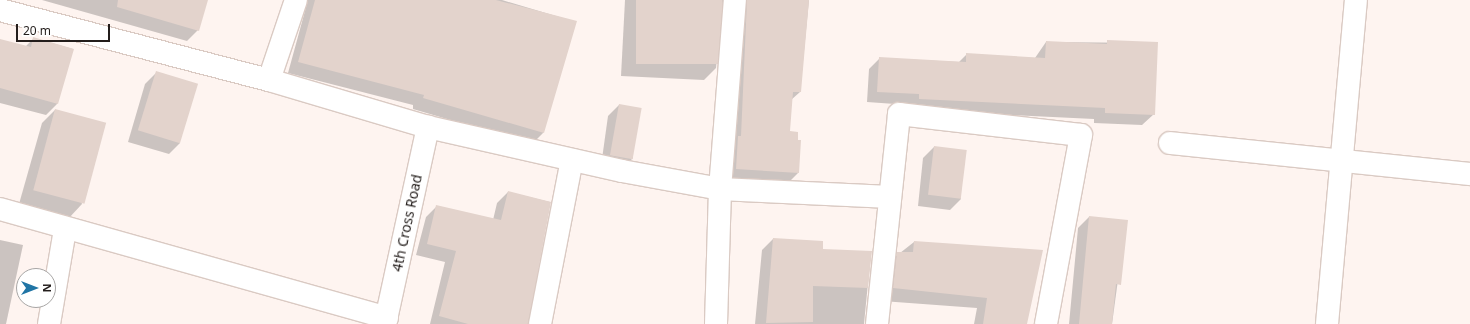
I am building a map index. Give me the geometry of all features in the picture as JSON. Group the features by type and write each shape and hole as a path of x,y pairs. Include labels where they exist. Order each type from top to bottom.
{"street":[{"path":"269,80 296,0"},
{"path":"716,324 720,189 735,0"},
{"path":"1327,324 1356,0"},
{"path":"0,10 269,80 428,127 572,160 720,189 890,197"},
{"path":"877,324 899,114 1081,136 1046,324"},
{"name":"4th Cross Road","path":"386,321 428,127"},
{"path":"1170,143 1470,174"},
{"path":"540,324 572,160"},
{"path":"0,210 386,321"},
{"path":"49,324 66,229"}],"building":[{"path":"118,0 208,0 199,31 117,7"},
{"path":"315,0 496,0 577,21 544,133 423,98 424,95 298,62"},
{"path":"636,0 722,0 722,64 636,64"},
{"path":"747,0 809,0 801,92 793,92 790,131 798,132 798,140 801,140 799,173 736,169 738,136 741,136"},
{"path":"33,37 74,49 58,104 0,88 0,39 31,47"},
{"path":"1107,40 1158,42 1155,115 1105,113 1105,108 919,99 919,94 877,92 879,57 966,62 966,53 1045,58 1046,41 1107,44"},
{"path":"156,71 198,84 180,143 138,130"},
{"path":"619,104 642,108 633,159 610,155"},
{"path":"55,109 106,123 84,204 33,190"},
{"path":"934,146 967,150 961,199 928,195"},
{"path":"508,191 551,202 528,324 468,324 439,316 456,251 427,244 436,205 501,220"},
{"path":"1089,216 1128,220 1121,285 1116,284 1112,324 1079,324"},
{"path":"773,238 823,241 823,249 872,251 868,288 813,286 813,322 766,323"},
{"path":"914,241 1043,250 1027,324 983,324 987,298 893,288 897,252 913,252"}]}
